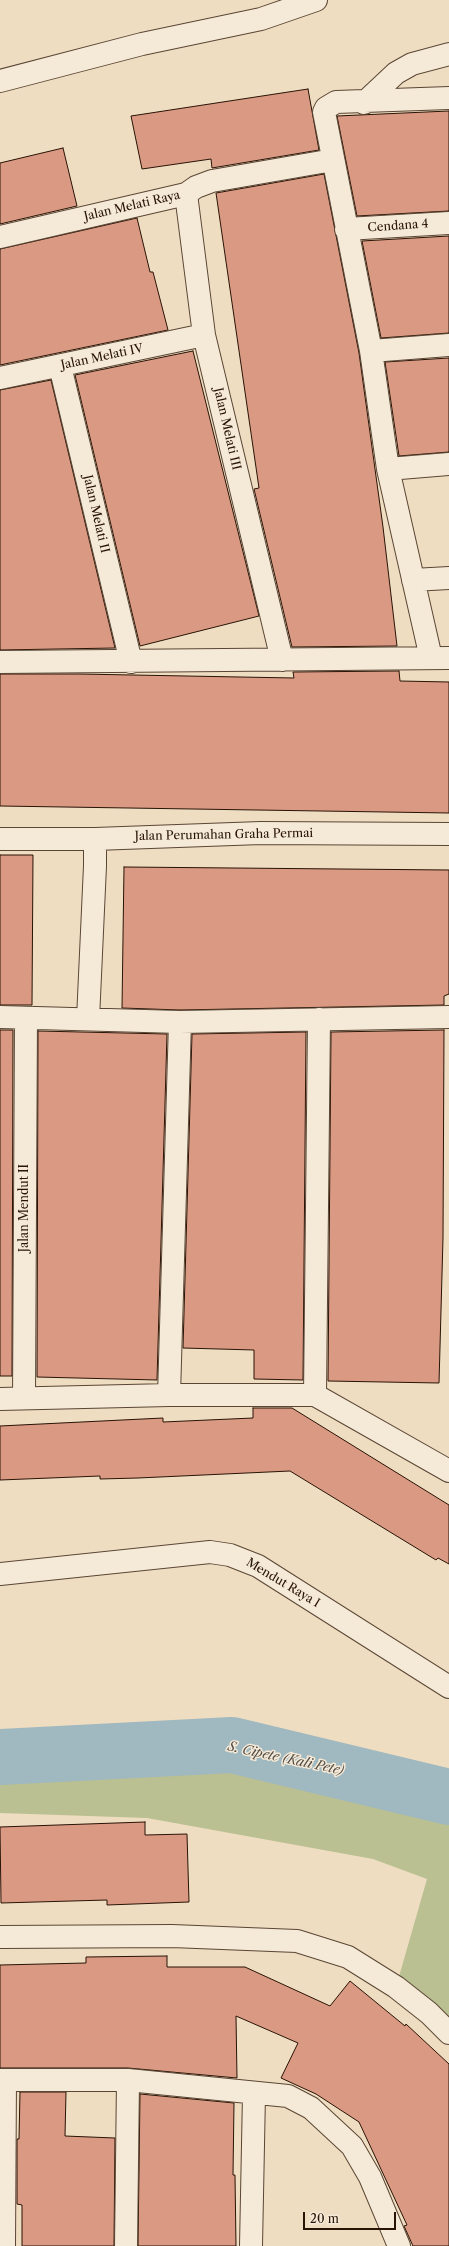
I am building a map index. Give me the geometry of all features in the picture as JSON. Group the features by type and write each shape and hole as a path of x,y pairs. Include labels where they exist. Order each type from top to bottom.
{"street":[{"path":"0,82 142,44 261,19 316,0"},
{"path":"364,103 396,73 412,64 449,54"},
{"path":"0,662 440,658 413,580 388,469 371,351 324,110 336,102 364,103 449,98"},
{"name":"Jalan Melati Raya","path":"0,236 186,194 196,187 212,181 333,160"},
{"name":"Jalan Melati III","path":"186,194 204,335 282,660"},
{"name":"Cendana 4","path":"346,229 449,222"},
{"name":"Jalan Melati IV","path":"0,378 204,335"},
{"path":"371,351 449,345"},
{"name":"Jalan Melati II","path":"60,366 131,662"},
{"path":"388,469 449,464"},
{"path":"413,580 449,578"},
{"name":"Jalan Perumahan Graha Permai","path":"0,839 95,839 261,833 449,834"},
{"path":"88,1019 95,839"},
{"path":"0,1017 180,1022 449,1017"},
{"name":"Jalan Mendut II","path":"24,1398 26,1018"},
{"path":"315,1395 319,1019"},
{"path":"169,1394 180,1022"},
{"path":"0,1399 169,1394 315,1395 449,1471"},
{"name":"Mendut Raya I","path":"0,1574 210,1552 230,1554 258,1566 449,1687"},
{"path":"0,1937 172,1936 297,1941 348,1957 396,1987 429,2013 449,2033"},
{"path":"4,2246 3,2080 128,2080 254,2094 288,2096 311,2108 352,2146 370,2176 399,2246"},
{"path":"126,2246 128,2080"},
{"path":"251,2246 254,2094"}],"green space":[{"path":"232,1745 449,1797 449,2033 396,1987 427,1879 373,1859 147,1818 0,1813 0,1760"}],"building":[{"path":"308,89 319,150 212,168 211,159 142,169 131,116"},
{"path":"449,111 449,211 357,216 337,116"},
{"path":"63,148 77,206 0,224 0,163"},
{"path":"324,174 359,353 383,527 397,646 292,647 254,489 259,488 216,193"},
{"path":"137,218 150,272 153,272 168,330 0,365 0,249"},
{"path":"449,236 449,333 381,338 362,241"},
{"path":"193,351 259,616 140,646 75,375"},
{"path":"449,358 449,452 399,456 385,362"},
{"path":"51,380 115,648 0,650 0,390"},
{"path":"399,671 400,681 449,682 449,813 0,806 0,674 294,678 293,672"},
{"path":"0,855 33,855 32,1005 0,1005"},
{"path":"124,867 449,870 449,994 444,996 444,1005 180,1010 122,1008"},
{"path":"0,1030 13,1030 12,1376 0,1376"},
{"path":"444,1030 443,1238 439,1383 328,1381 331,1032"},
{"path":"38,1031 167,1034 157,1380 37,1377"},
{"path":"306,1032 303,1380 254,1379 254,1350 183,1348 192,1034"},
{"path":"253,1408 292,1408 449,1505 449,1564 438,1558 436,1560 290,1471 138,1478 100,1479 100,1476 0,1480 0,1426 163,1418 163,1422 253,1418"},
{"path":"145,1822 145,1835 187,1834 189,1902 107,1905 107,1900 1,1903 0,1827"},
{"path":"167,1956 167,1967 245,1967 330,2006 350,1981 405,2026 406,2024 449,2064 449,2246 413,2246 404,2226 407,2225 359,2122 316,2094 281,2078 298,2043 236,2016 237,2078 128,2068 0,2068 0,1965 86,1963 86,1957"},
{"path":"20,2092 66,2092 65,2136 115,2138 114,2246 22,2246 22,2205 17,2204 17,2139 19,2139"},
{"path":"140,2094 234,2103 233,2175 235,2175 236,2246 138,2246"}],"waterway":[{"name":"S. Cipete (Kali Pete)","path":"0,1757 232,1745 449,1797"}]}
